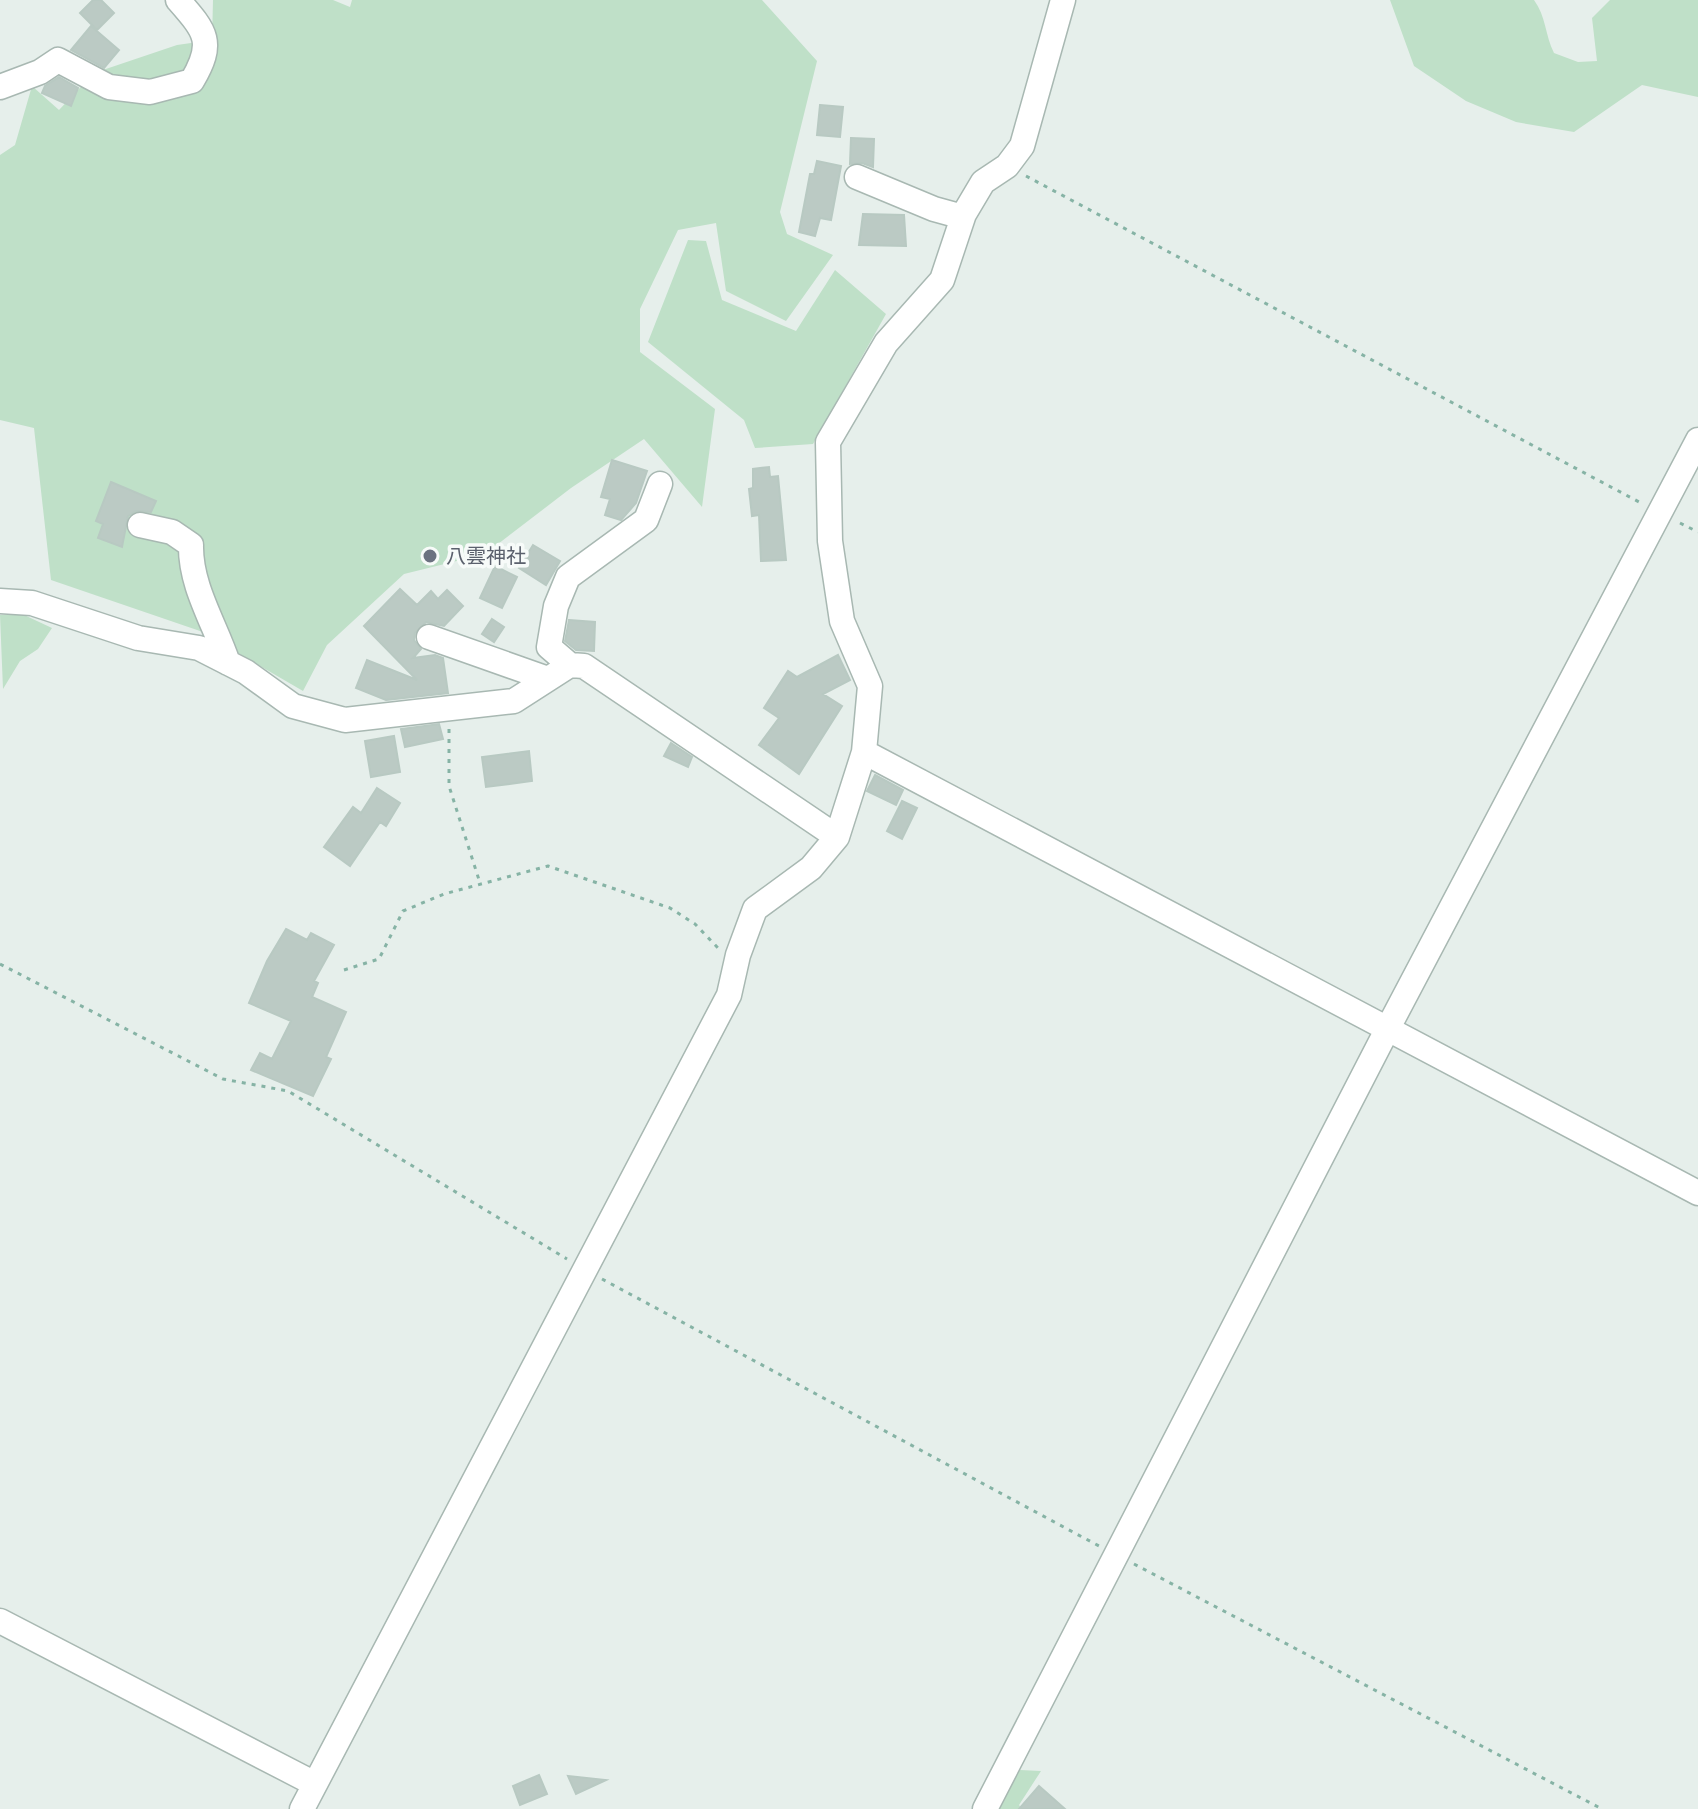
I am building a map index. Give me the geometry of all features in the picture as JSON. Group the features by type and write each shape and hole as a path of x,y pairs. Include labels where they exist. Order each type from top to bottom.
{"street":[{"path":"0,87 40,72 58,60 109,87 150,92 192,81 206,57 203,29 178,0"},
{"path":"302,1809 729,995 755,909 811,868 837,837 864,752 870,686 842,621 830,541 828,442 886,343 942,280 963,217 983,182 1007,166 1022,146 1063,0"},
{"path":"866,189 963,217"},
{"path":"985,1809 1388,1028 1698,440"},
{"path":"660,484 646,520 568,577 556,606 549,647 570,665 584,666 837,837"},
{"path":"140,525 172,532 191,545 191,560 199,591 228,663"},
{"path":"0,601 32,603 138,638 199,648 228,663 293,706 345,720 514,701 570,665"},
{"path":"429,637 548,679"},
{"path":"864,752 1698,1193"},
{"path":"0,1621 315,1784"}],"path":[{"path":"1007,166 1698,532"},
{"path":"449,710 449,786 480,883"},
{"path":"344,970 379,959 403,911 480,883 548,866 670,908 695,924 721,951 733,975"},
{"path":"0,964 223,1079 288,1091 584,1270 1117,1555 1602,1809"}],"green space":[{"path":"213,0 333,0 350,7 352,0 762,0 817,61 780,212 787,234 833,255 786,321 726,291 716,223 678,230 640,309 640,352 715,409 702,507 644,439 571,488 485,554 404,574 327,645 303,691 200,631 51,580 34,428 0,420 0,155 15,145 32,86 59,110 94,73 177,45 212,40"},
{"path":"1390,0 1534,0 1554,53 1578,62 1597,61 1592,18 1610,0 1698,0 1698,97 1642,85 1574,132 1516,122 1466,101 1414,66"},
{"path":"688,240 706,241 722,300 796,331 835,270 886,314 813,444 755,448 744,420 648,342"},
{"path":"22,614 52,628 38,649 20,661 3,689 0,615"},
{"path":"1020,1770 1041,1771 1019,1805 1022,1809 998,1809 1010,1775"}],"building":[{"path":"93,0 101,0 114,13 97,30 80,13"},
{"path":"91,26 119,50 104,68 71,50"},
{"path":"59,77 78,88 71,106 42,93 45,86"},
{"path":"820,105 843,107 840,137 817,135"},
{"path":"851,138 874,139 873,167 862,163 850,164"},
{"path":"817,161 841,166 831,220 820,218 815,236 799,232 810,174 814,174"},
{"path":"863,214 904,215 906,246 859,245"},
{"path":"612,460 647,471 636,503 621,520 605,515 610,499 601,497"},
{"path":"769,467 770,477 778,476 786,560 761,561 759,515 752,516 749,489 753,488 753,469"},
{"path":"111,482 156,501 151,512 136,511 128,516 122,547 98,538 103,524 96,521"},
{"path":"533,545 560,561 546,585 519,568"},
{"path":"495,566 517,577 502,608 480,598"},
{"path":"400,589 417,605 431,591 438,599 447,590 463,606 444,626 426,622 415,633 414,640 421,649 413,658 435,655 443,658 448,693 386,700 356,688 367,660 417,680 364,626"},
{"path":"492,619 504,627 494,642 482,634"},
{"path":"569,620 595,622 594,651 576,650 565,641"},
{"path":"838,655 850,680 823,694 842,706 799,774 759,745 779,718 764,708 788,671 797,677"},
{"path":"439,724 443,739 405,747 401,729"},
{"path":"394,736 400,772 371,777 365,741"},
{"path":"671,743 692,757 688,767 664,756"},
{"path":"529,751 532,781 486,787 482,757"},
{"path":"875,775 903,790 896,805 867,791"},
{"path":"377,788 400,803 386,826 380,822 350,866 324,847 353,807 361,813"},
{"path":"902,801 917,808 902,839 887,831"},
{"path":"286,929 307,940 311,933 334,945 314,981 318,983 312,997 346,1012 326,1057 331,1059 313,1096 251,1070 260,1053 272,1059 291,1021 249,1003 267,961"},
{"path":"539,1775 547,1794 520,1805 513,1786"},
{"path":"568,1776 606,1780 576,1794"},
{"path":"1039,1786 1065,1809 1019,1809"}],"place":[{"name":"八雲神社","path":"430,556"}]}
